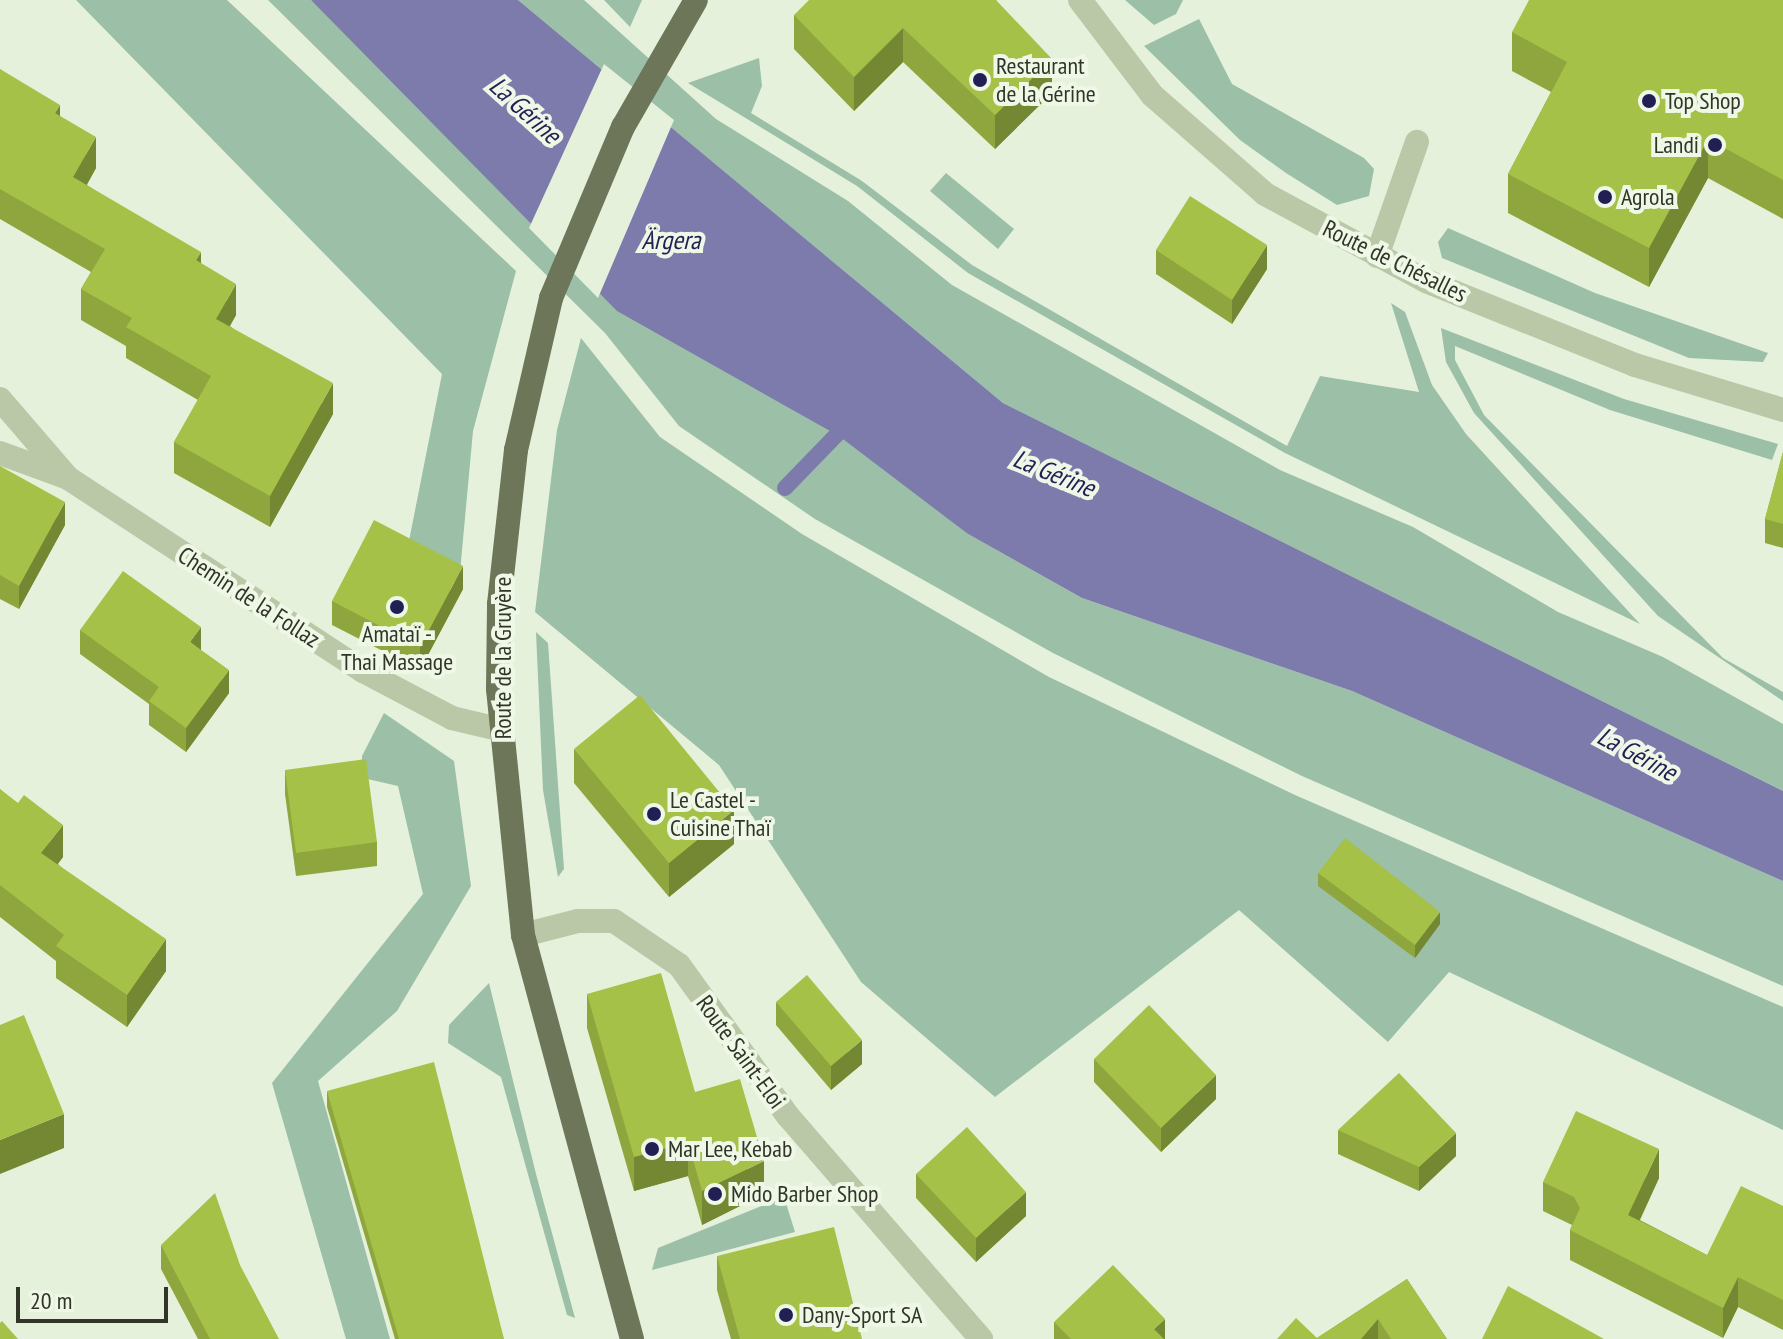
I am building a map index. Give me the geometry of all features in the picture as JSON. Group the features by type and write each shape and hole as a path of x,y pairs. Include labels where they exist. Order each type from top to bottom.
{"main road":[{"name":"Route de la Gruyère","path":"632,1339 523,935 502,730 505,534 540,334 583,211 680,23 696,0"}],"street":[{"name":"Route de Chésalles","path":"1080,0 1152,95 1265,194 1377,256 1635,365 1783,410"},
{"path":"1377,256 1417,142"},
{"path":"0,399 68,478"},
{"name":"Chemin de la Follaz","path":"0,453 68,478 363,671 452,718 502,730"},
{"name":"Route Saint-Eloi","path":"523,935 578,921 614,921 679,965 788,1116 981,1339"}],"green space":[{"path":"76,0 227,0 516,271 473,431 459,583 408,546 442,374"},
{"path":"268,0 311,0 968,534 1082,598 1352,691 1783,881 1783,986 1302,776 1053,653 815,519 679,426 605,333"},
{"path":"518,0 584,0 716,119 848,201 952,285 1280,470 1413,527 1558,612 1663,657 1783,724 1783,791 1003,403"},
{"path":"604,0 642,0 630,27"},
{"path":"1125,0 1183,0 1176,14 1154,25"},
{"path":"1199,19 1232,84 1364,158 1374,169 1369,196 1337,205 1286,173 1240,140 1144,46"},
{"path":"759,58 762,86 751,113 862,181 972,265 1287,446 1320,376 1419,392 1391,303 1405,312 1432,385 1466,434 1640,624 1285,453 968,273 857,186 688,83"},
{"path":"946,173 1014,229 998,249 930,191"},
{"path":"1448,228 1595,293 1768,353 1763,362 1689,358 1442,258 1438,242"},
{"path":"1441,328 1624,399 1778,444 1772,460 1610,410 1455,346 1455,360 1484,415 1723,658 1783,692 1783,701 1658,616 1474,413 1446,362"},
{"path":"581,338 660,437 802,534 1049,677 1295,795 1783,1007 1783,1130 1449,972 1388,1042 1239,910 995,1097 861,982 719,765 535,612 557,430"},
{"path":"536,632 548,643 564,869 558,877 543,790"},
{"path":"384,713 454,761 471,886 397,1011 318,1081 390,1339 346,1339 272,1083 423,894 398,786 363,778 362,756"},
{"path":"489,983 575,1318 567,1315 501,1077 448,1043 449,1025"},
{"path":"784,1197 795,1232 652,1270 658,1248"}],"water":[{"name":"Ärgera","path":"311,0 518,0 1003,403 1783,791 1783,881 1352,691 1082,598 968,534 839,436 617,311"}],"pier":[{"path":"604,64 674,120 598,298 529,228"}],"building":[{"path":"809,0 996,0 1052,59 995,115 903,28 854,77 794,15"},
{"name":"Landi","path":"1529,0 1783,0 1783,180 1708,139 1649,248 1508,174 1567,62 1512,32"},
{"path":"0,69 60,105 55,113 96,137 73,177 201,252 196,260 236,284 216,319 333,383 270,496 174,442 211,376 126,327 132,318 81,289 105,249 0,189"},
{"path":"1190,196 1267,245 1232,300 1156,250"},
{"path":"1783,452 1783,524 1765,519"},
{"path":"0,466 65,502 19,586 0,575"},
{"name":"Amataï - Thai Massage","path":"374,520 463,566 420,647 332,601"},
{"path":"123,571 201,627 190,642 229,670 186,728 149,701 159,687 80,630"},
{"name":"Le Castel - Cuisine Thaï","path":"640,695 734,810 669,863 574,749"},
{"path":"366,759 377,842 296,853 285,770"},
{"path":"0,789 18,803 24,795 63,825 41,853 166,939 127,995 56,946 64,935 0,885"},
{"path":"1345,838 1440,912 1415,945 1318,873"},
{"path":"661,973 695,1092 740,1079 764,1161 702,1191 688,1142 634,1157 587,994"},
{"path":"807,975 862,1040 831,1066 776,1002"},
{"path":"1149,1005 1216,1075 1161,1128 1094,1059"},
{"path":"24,1015 64,1114 0,1140 0,1025"},
{"path":"434,1062 504,1339 399,1339 327,1091"},
{"path":"1399,1073 1456,1133 1419,1167 1338,1130"},
{"path":"1576,1111 1659,1149 1628,1215 1707,1255 1741,1186 1783,1206 1783,1300 1738,1277 1723,1308 1570,1230 1580,1208 1574,1197 1543,1182"},
{"path":"967,1127 1026,1192 976,1238 916,1174"},
{"path":"215,1193 240,1265 279,1339 210,1339 161,1245"},
{"name":"Dany-Sport SA","path":"834,1227 862,1339 740,1339 717,1256"},
{"path":"1113,1265 1165,1319 1154,1329 1164,1339 1071,1339 1054,1322"},
{"path":"1407,1279 1447,1339 1391,1339 1378,1319 1361,1339 1277,1339 1296,1318 1317,1338"},
{"path":"1508,1286 1604,1339 1482,1339"},
{"path":"2,1321 18,1339 0,1339"}],"waterway":[{"path":"785,488 851,420"}],"place":[{"name":"Restaurant de la Gérine","path":"980,80"},
{"name":"Top Shop","path":"1649,101"},
{"name":"Landi","path":"1715,145"},
{"name":"Agrola","path":"1605,197"},
{"name":"Amataï - Thai Massage","path":"397,607"},
{"name":"Le Castel - Cuisine Thaï","path":"654,814"},
{"name":"Mar Lee, Kebab","path":"652,1149"},
{"name":"Mido Barber Shop","path":"715,1194"},
{"name":"Dany-Sport SA","path":"786,1315"}],"water label":[{"name":"La Gérine","path":"525,110"},
{"name":"La Gérine","path":"1054,473"},
{"name":"La Gérine","path":"1637,754"}]}
